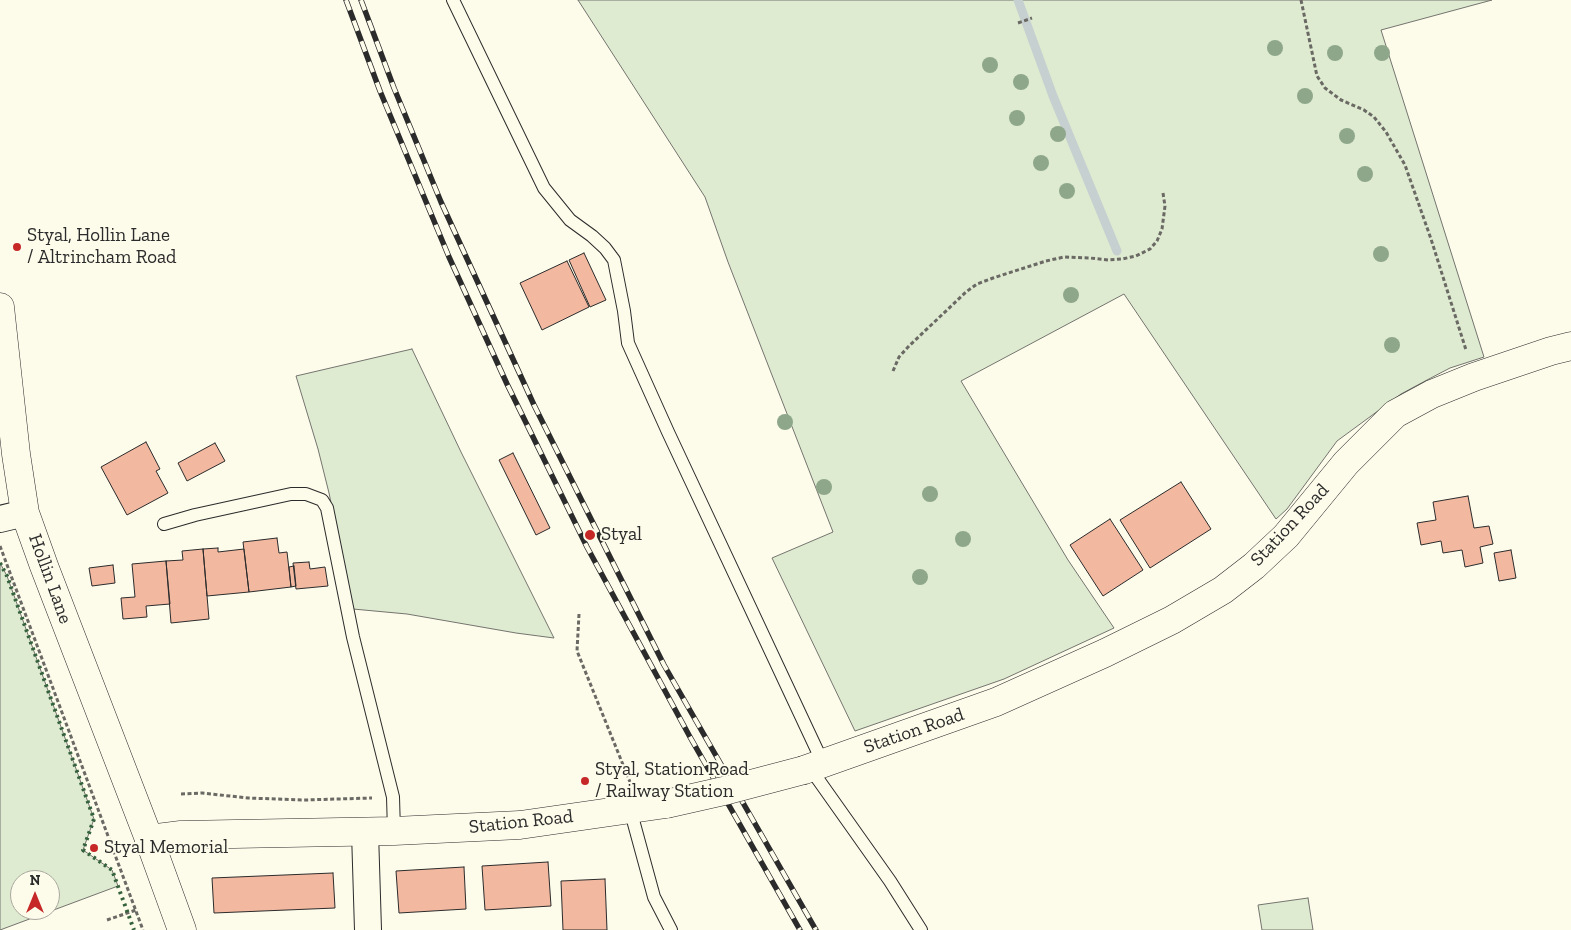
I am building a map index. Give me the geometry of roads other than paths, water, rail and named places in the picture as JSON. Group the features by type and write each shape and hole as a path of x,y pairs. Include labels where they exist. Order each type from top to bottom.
{"street":[{"name":"Hollin Lane","path":"0,307 16,454 13,516 48,575 150,839 182,930"},
{"name":"Station Road","path":"150,839 181,835 394,832 520,825 646,807 728,790 812,767 996,702 1105,653 1172,620 1223,590 1254,566 1286,536 1346,463 1395,414 1432,394 1474,377 1571,346"},
{"path":"366,832 368,930"}],"lane":[{"path":"453,0 544,188 570,220 605,248 614,260 628,343 812,767 921,930"},
{"path":"164,524 209,511 291,494 306,494 322,500 327,508 353,637 393,797 394,832"},
{"path":"646,807 654,896 671,930"}],"waterway":[{"path":"1018,0 1053,96 1117,251"}],"railway":[{"path":"346,0 380,91 449,257 507,384 587,547 690,737 800,930"},
{"path":"361,0 394,88 441,202 534,405 664,665 816,930"}],"place":[{"name":"Styal, Hollin Lane / Altrincham Road","path":"17,247"},
{"name":"Styal","path":"590,535"},
{"name":"Styal, Station Road / Railway Station","path":"585,781"},
{"name":"Styal Memorial","path":"94,848"}]}
